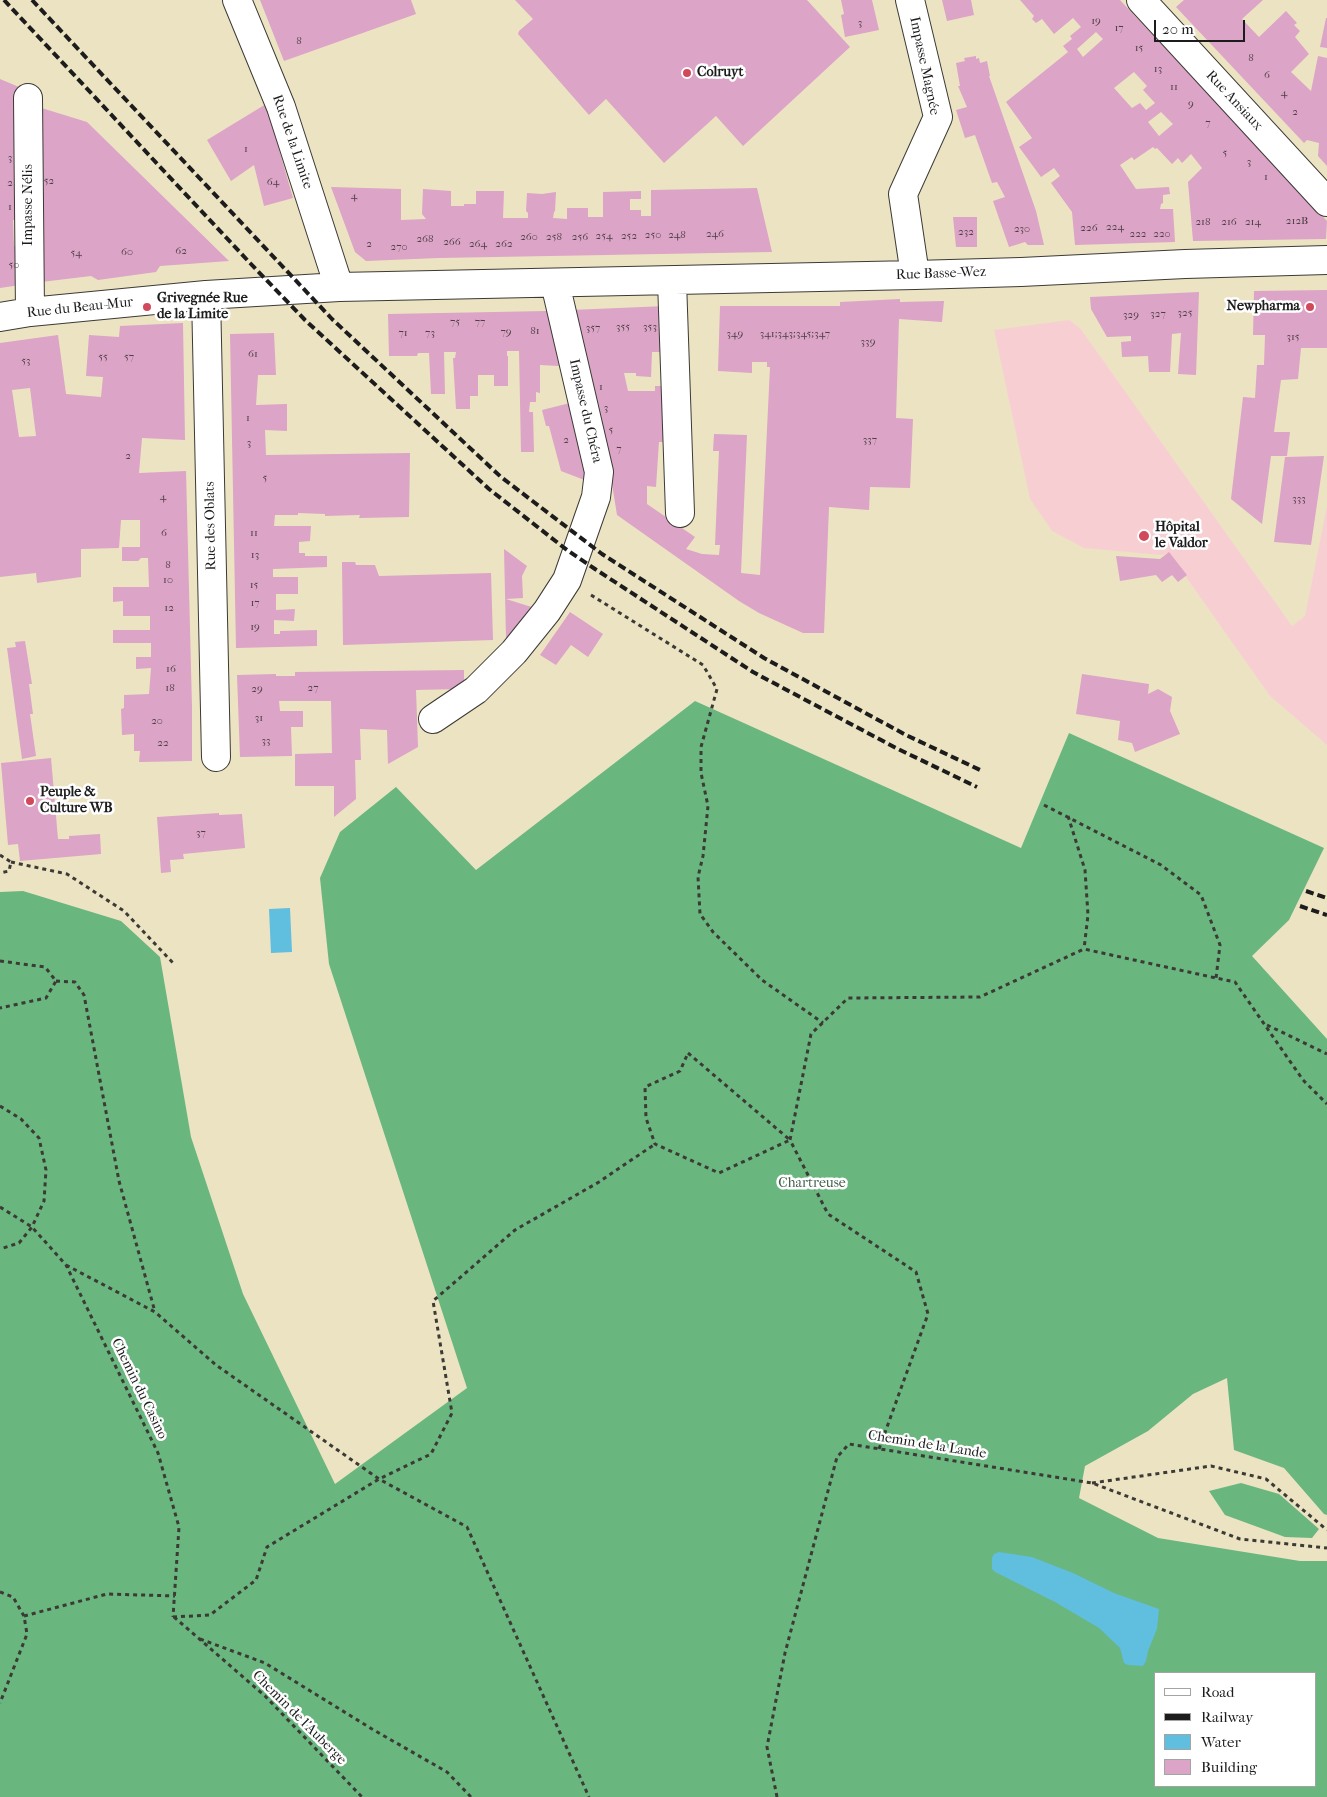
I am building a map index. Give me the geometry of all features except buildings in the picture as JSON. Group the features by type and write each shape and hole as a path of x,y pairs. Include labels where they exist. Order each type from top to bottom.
{"street":[{"name":"Rue de la Limite","path":"237,0 281,107 339,287"},
{"name":"Impasse Magnée","path":"910,0 938,117 903,194 915,275"},
{"path":"918,0 940,80"},
{"name":"Rue Ansiaux","path":"1142,0 1327,202"},
{"name":"Impasse Nélis","path":"28,98 30,312"},
{"name":"Rue Basse-Wez","path":"339,287 915,275 1327,260"},
{"path":"672,281 680,513"},
{"name":"Impasse du Chéra","path":"433,719 476,690 514,652 547,611 567,580 596,497 600,472 555,283"},
{"name":"Rue du Beau-Mur","path":"0,317 30,312 206,295 339,287"},
{"name":"Rue des Oblats","path":"206,295 216,757"}],"path":[{"path":"567,580 703,665 708,673 717,689 701,747 701,773 708,806 703,856 698,877 700,914 713,932 762,980 823,1023"},
{"path":"1044,805 1161,865 1201,895 1220,945 1216,978"},
{"path":"1068,816 1085,870 1088,915 1084,949"},
{"path":"0,856 11,862 66,874 124,911 174,964"},
{"path":"0,874 9,870 11,862"},
{"path":"790,1140 811,1034 848,998 980,997 1084,949 1235,982 1303,1080 1327,1104"},
{"path":"0,961 45,967 56,980 75,982 84,995 119,1180 155,1312"},
{"path":"0,1008 46,998 56,980"},
{"path":"1265,1025 1327,1054"},
{"path":"790,1140 719,1173 655,1144 646,1118 645,1087 680,1071 688,1053 790,1140 828,1214 916,1272 928,1314 879,1449"},
{"path":"0,1106 21,1119 39,1138 46,1170 44,1201 32,1226 19,1244 0,1249"},
{"path":"173,1617 210,1615 256,1580 267,1547 379,1479 431,1454 452,1413 433,1302 515,1230 599,1182 655,1144"},
{"name":"Chemin du Casino","path":"0,1207 32,1226 66,1265 158,1453 179,1527 173,1617"},
{"path":"66,1265 155,1312 216,1365 379,1479 467,1527 589,1797"},
{"name":"Chemin de la Lande","path":"777,1797 767,1747 785,1653 837,1457 849,1444 1092,1483 1240,1539 1327,1548"},
{"path":"1092,1483 1211,1466 1266,1479 1327,1530"},
{"path":"0,1592 13,1597 24,1616 27,1634 0,1703"},
{"path":"24,1616 107,1594 175,1596"},
{"name":"Chemin de l'Auberge","path":"173,1617 265,1696 362,1797"},
{"path":"200,1639 264,1663 447,1772 471,1797"}],"shaded area":[{"name":"Hôpital le Valdor","path":"1069,320 1080,328 1292,626 1305,616 1327,506 1327,745 1270,696 1169,553 1161,555 1084,548 1052,531 1030,499 994,330"}],"green space":[{"name":"Chartreuse","path":"695,701 1021,848 1069,733 1324,848 1289,920 1252,956 1327,1039 1327,1515 1324,1514 1284,1468 1234,1450 1227,1378 1193,1394 1148,1431 1085,1466 1079,1498 1158,1538 1300,1561 1327,1561 1327,1797 0,1797 0,892 23,891 121,921 160,957 191,1137 243,1294 335,1484 467,1388 329,964 320,878 340,832 396,787 476,870"},
{"path":"1241,1483 1279,1494 1319,1529 1312,1538 1285,1537 1225,1515 1209,1491"}],"water":[{"path":"290,908 292,952 271,953 269,909"},
{"path":"999,1552 1032,1557 1073,1573 1114,1593 1159,1609 1157,1629 1143,1666 1124,1663 1120,1648 1099,1628 1055,1602 995,1572 992,1569 992,1558 994,1554"}],"railway":[{"path":"4,0 305,320 489,489 567,550 753,672 896,748 977,787"},
{"path":"32,0 332,319 501,477 602,554 764,658 906,735 980,770"},
{"path":"1306,891 1327,898"},
{"path":"1300,906 1327,915"}],"place":[{"name":"Colruyt","path":"687,73"},
{"name":"Grivegnée Rue de la Limite","path":"147,307"},
{"name":"Newpharma","path":"1310,307"},
{"name":"Hôpital le Valdor","path":"1144,536"},
{"name":"Peuple & Culture WB","path":"30,801"}]}
